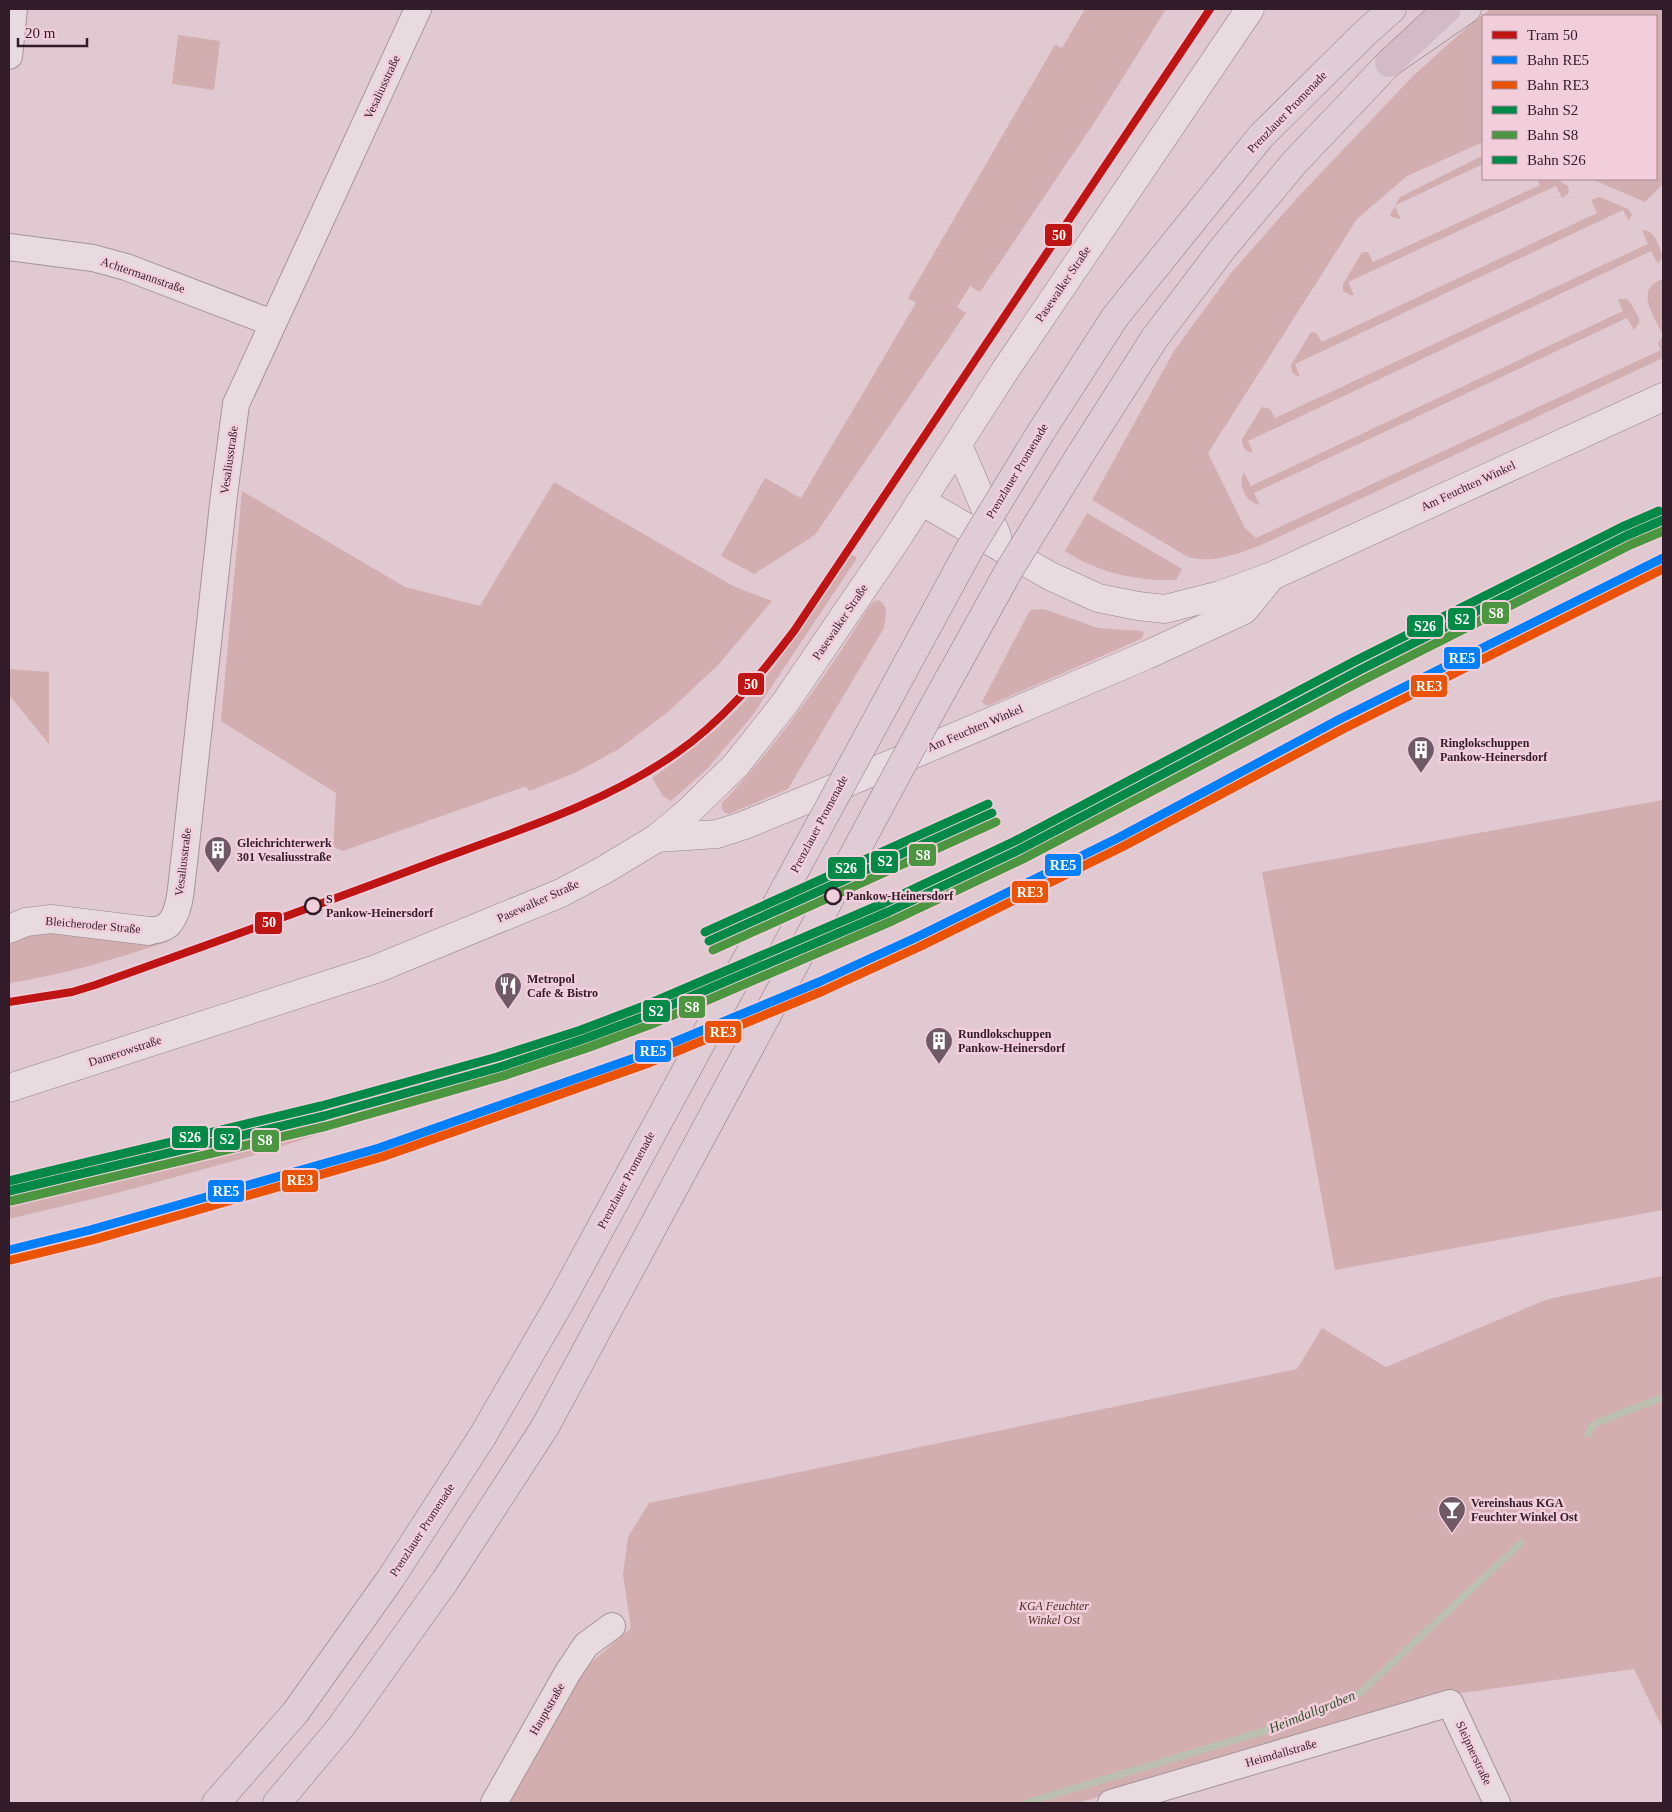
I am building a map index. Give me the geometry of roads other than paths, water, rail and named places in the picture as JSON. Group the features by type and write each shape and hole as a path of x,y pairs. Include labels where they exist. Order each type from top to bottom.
{"highway":[{"path":"1389,62 1447,9"}],"main road":[{"name":"Pasewalker Straße","path":"242,1014 376,970 561,893 657,838 688,812 736,766 785,703 921,501 1004,372 1250,9"},
{"name":"Prenzlauer Promenade","path":"216,1803 295,1713 391,1578 482,1437 562,1299 964,559 1040,432 1115,316 1261,136 1364,34 1392,9"},
{"path":"277,1803 340,1728 440,1588 545,1427 1008,572 1154,339 1223,248 1295,162 1389,62 1467,9"},
{"name":"Am Feuchten Winkel","path":"921,501 1050,576 1098,598 1138,606 1166,609 1220,595 1272,576 1663,397"},
{"path":"958,445 1001,547"},
{"name":"Am Feuchten Winkel","path":"657,838 717,834 742,826 1147,655 1244,610 1272,576"},
{"name":"Bleicheroder Straße","path":"9,929 26,922 51,919 149,930"},
{"name":"Damerowstraße","path":"9,1088 242,1014"}],"street":[{"path":"9,56 14,9"},
{"name":"Vesaliusstraße","path":"149,930 159,930 167,925 173,918 177,906 184,863 224,495 236,404 272,322 418,9"},
{"name":"Achtermannstraße","path":"9,247 94,258 126,267 272,322"},
{"name":"Hauptstraße","path":"494,1803 568,1672 586,1645 612,1626"},
{"name":"Heimdallstraße","path":"1111,1803 1450,1703"},
{"name":"Sleipnerstraße","path":"1450,1703 1497,1803"}],"waterway":[{"name":"Heimdallgraben","path":"1589,1434 1591,1427 1596,1423 1663,1397"},
{"name":"Heimdallgraben","path":"1026,1803 1291,1723 1360,1693 1521,1543"}],"tram line":[{"name":"50","path":"9,1002 72,992 95,985 530,826 590,802 647,772 675,754 709,727 725,713 794,631 1210,9"}],"rail line":[{"name":"S26","path":"9,1181 321,1106 497,1057 581,1030 644,1006 884,903 1015,841 1355,661 1622,527 1659,511"},
{"name":"S2","path":"9,1191 324,1116 500,1067 648,1015 888,912 1019,850 1360,670 1626,536 1663,520"},
{"name":"S8","path":"11,1201 327,1126 503,1076 652,1024 892,921 1023,859 1365,679 1630,545 1663,531"},
{"name":"RE5","path":"9,1250 90,1230 379,1148 643,1055 819,982 915,938 1120,837 1338,720 1663,558"},
{"name":"RE3","path":"11,1260 93,1240 382,1157 646,1064 823,991 919,947 1124,846 1343,729 1663,569"},
{"name":"S26","path":"705,932 988,804"},
{"name":"S2","path":"709,941 992,813"},
{"name":"S8","path":"713,950 996,822"}],"place":[{"name":"Ringlokschuppen Pankow-Heinersdorf","path":"1421,774"},
{"name":"Gleichrichterwerk 301 Vesaliusstraße","path":"218,874"},
{"name":"Pankow-Heinersdorf","path":"833,896"},
{"name":"S Pankow-Heinersdorf","path":"313,906"},
{"name":"Metropol Cafe & Bistro","path":"508,1010"},
{"name":"Rundlokschuppen Pankow-Heinersdorf","path":"939,1065"},
{"name":"Vereinshaus KGA Feuchter Winkel Ost","path":"1452,1534"}],"park label":[{"name":"KGA Feuchter Winkel Ost","path":"1054,1613"}]}
